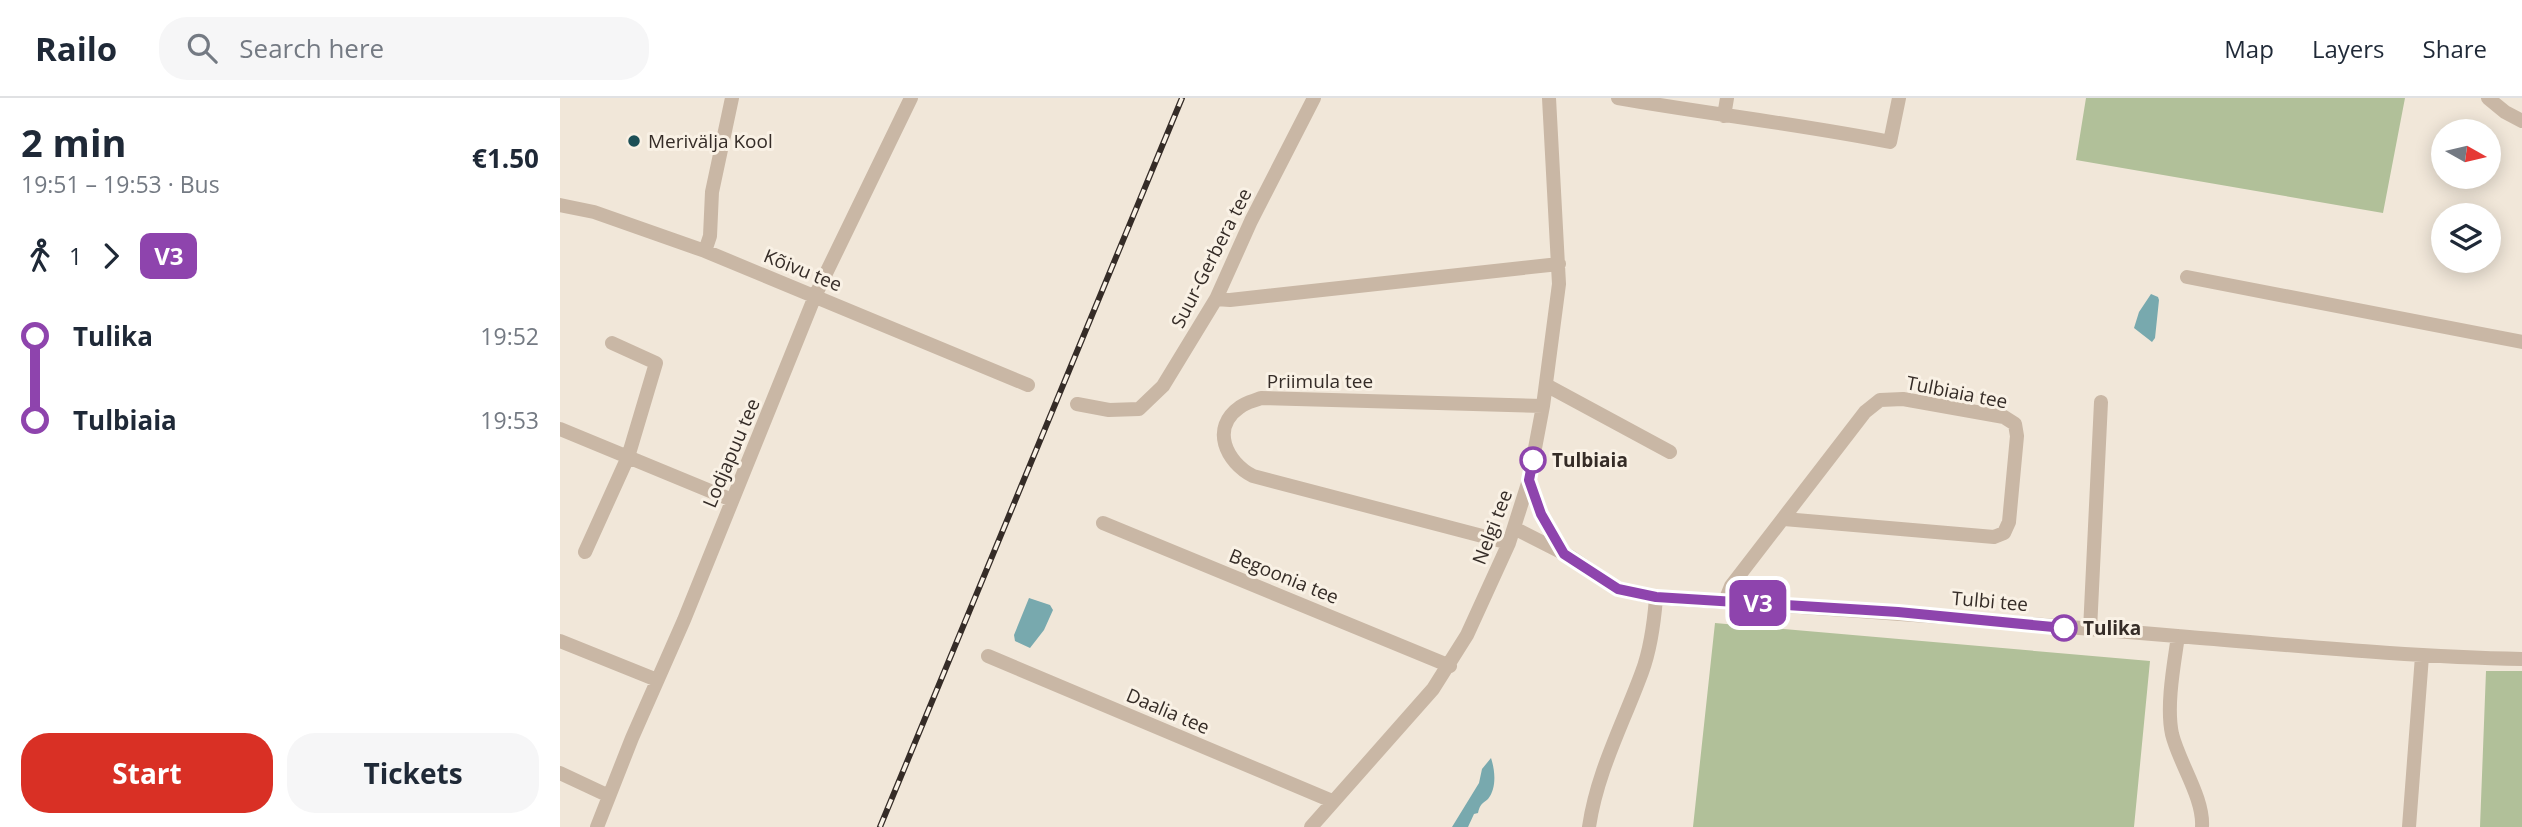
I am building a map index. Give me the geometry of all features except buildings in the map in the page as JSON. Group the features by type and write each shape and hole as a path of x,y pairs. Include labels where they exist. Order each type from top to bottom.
{"street":[{"path":"705,251 710,236 712,192 732,98"},
{"name":"Lodjapuu tee","path":"597,827 815,296 911,98"},
{"name":"Suur-Gerbera tee","path":"1077,404 1109,410 1139,409 1163,386 1216,299 1251,221 1314,98"},
{"name":"Nelgi tee","path":"1311,827 1433,689 1450,666 1467,635 1514,528 1529,480 1543,405 1559,284 1549,98"},
{"path":"1618,98 1724,117 1793,124 1890,142 1899,98"},
{"path":"1724,117 1727,98"},
{"path":"2488,98 2522,121"},
{"name":"Kõivu tee","path":"560,205 594,212 705,251 1028,385"},
{"path":"1216,299 1230,300 1559,264"},
{"path":"2187,277 2522,342"},
{"path":"585,552 628,457 656,363 612,344"},
{"path":"1546,385 1670,452"},
{"name":"Priimula tee","path":"1509,543 1253,475 1241,470 1231,459 1226,449 1225,428 1237,408 1261,398 1543,405"},
{"name":"Tulbiaia tee","path":"1725,601 1731,586 1865,412 1880,400 1903,399 1941,405 2004,417 2015,424 2017,436 2009,522 2004,533 1994,537 1784,519"},
{"path":"2090,630 2101,402"},
{"path":"560,429 732,500"},
{"path":"1529,480 1541,514 1564,554"},
{"name":"Begoonia tee","path":"1103,523 1450,666"},
{"name":"Tulbi tee","path":"1514,528 1564,554 1618,589 1656,597 1898,612 2422,656 2522,659"},
{"path":"1589,827 1607,756 1642,672 1654,631 1656,597"},
{"path":"2178,636 2170,723 2176,747 2200,809 2202,827"},
{"path":"560,641 657,680"},
{"name":"Daalia tee","path":"988,656 1332,801"},
{"path":"2409,827 2422,656"},
{"path":"560,773 609,796"}],"green space":[{"path":"2086,98 2405,98 2383,213 2076,160"},
{"path":"1715,623 2150,661 2134,827 1693,827"},
{"path":"2486,671 2522,671 2522,827 2480,827"}],"water":[{"path":"2151,294 2159,300 2155,338 2152,342 2134,328 2139,312"},
{"path":"1029,598 1050,605 1053,610 1044,630 1030,648 1015,641 1014,635"},
{"path":"1491,758 1494,779 1491,795 1480,806 1478,813 1474,814 1468,827 1452,827 1479,783 1482,769"}],"railway":[{"path":"880,827 1182,98"}],"bus line":[{"name":"V3","path":"1533,460 1529,480 1541,514 1564,554 1626,592 1656,597 1898,612 2064,628"}],"place":[{"name":"Merivälja Kool","path":"634,141"},
{"name":"Tulbiaia","path":"1533,460"},
{"name":"Tulika","path":"2064,628"}]}
